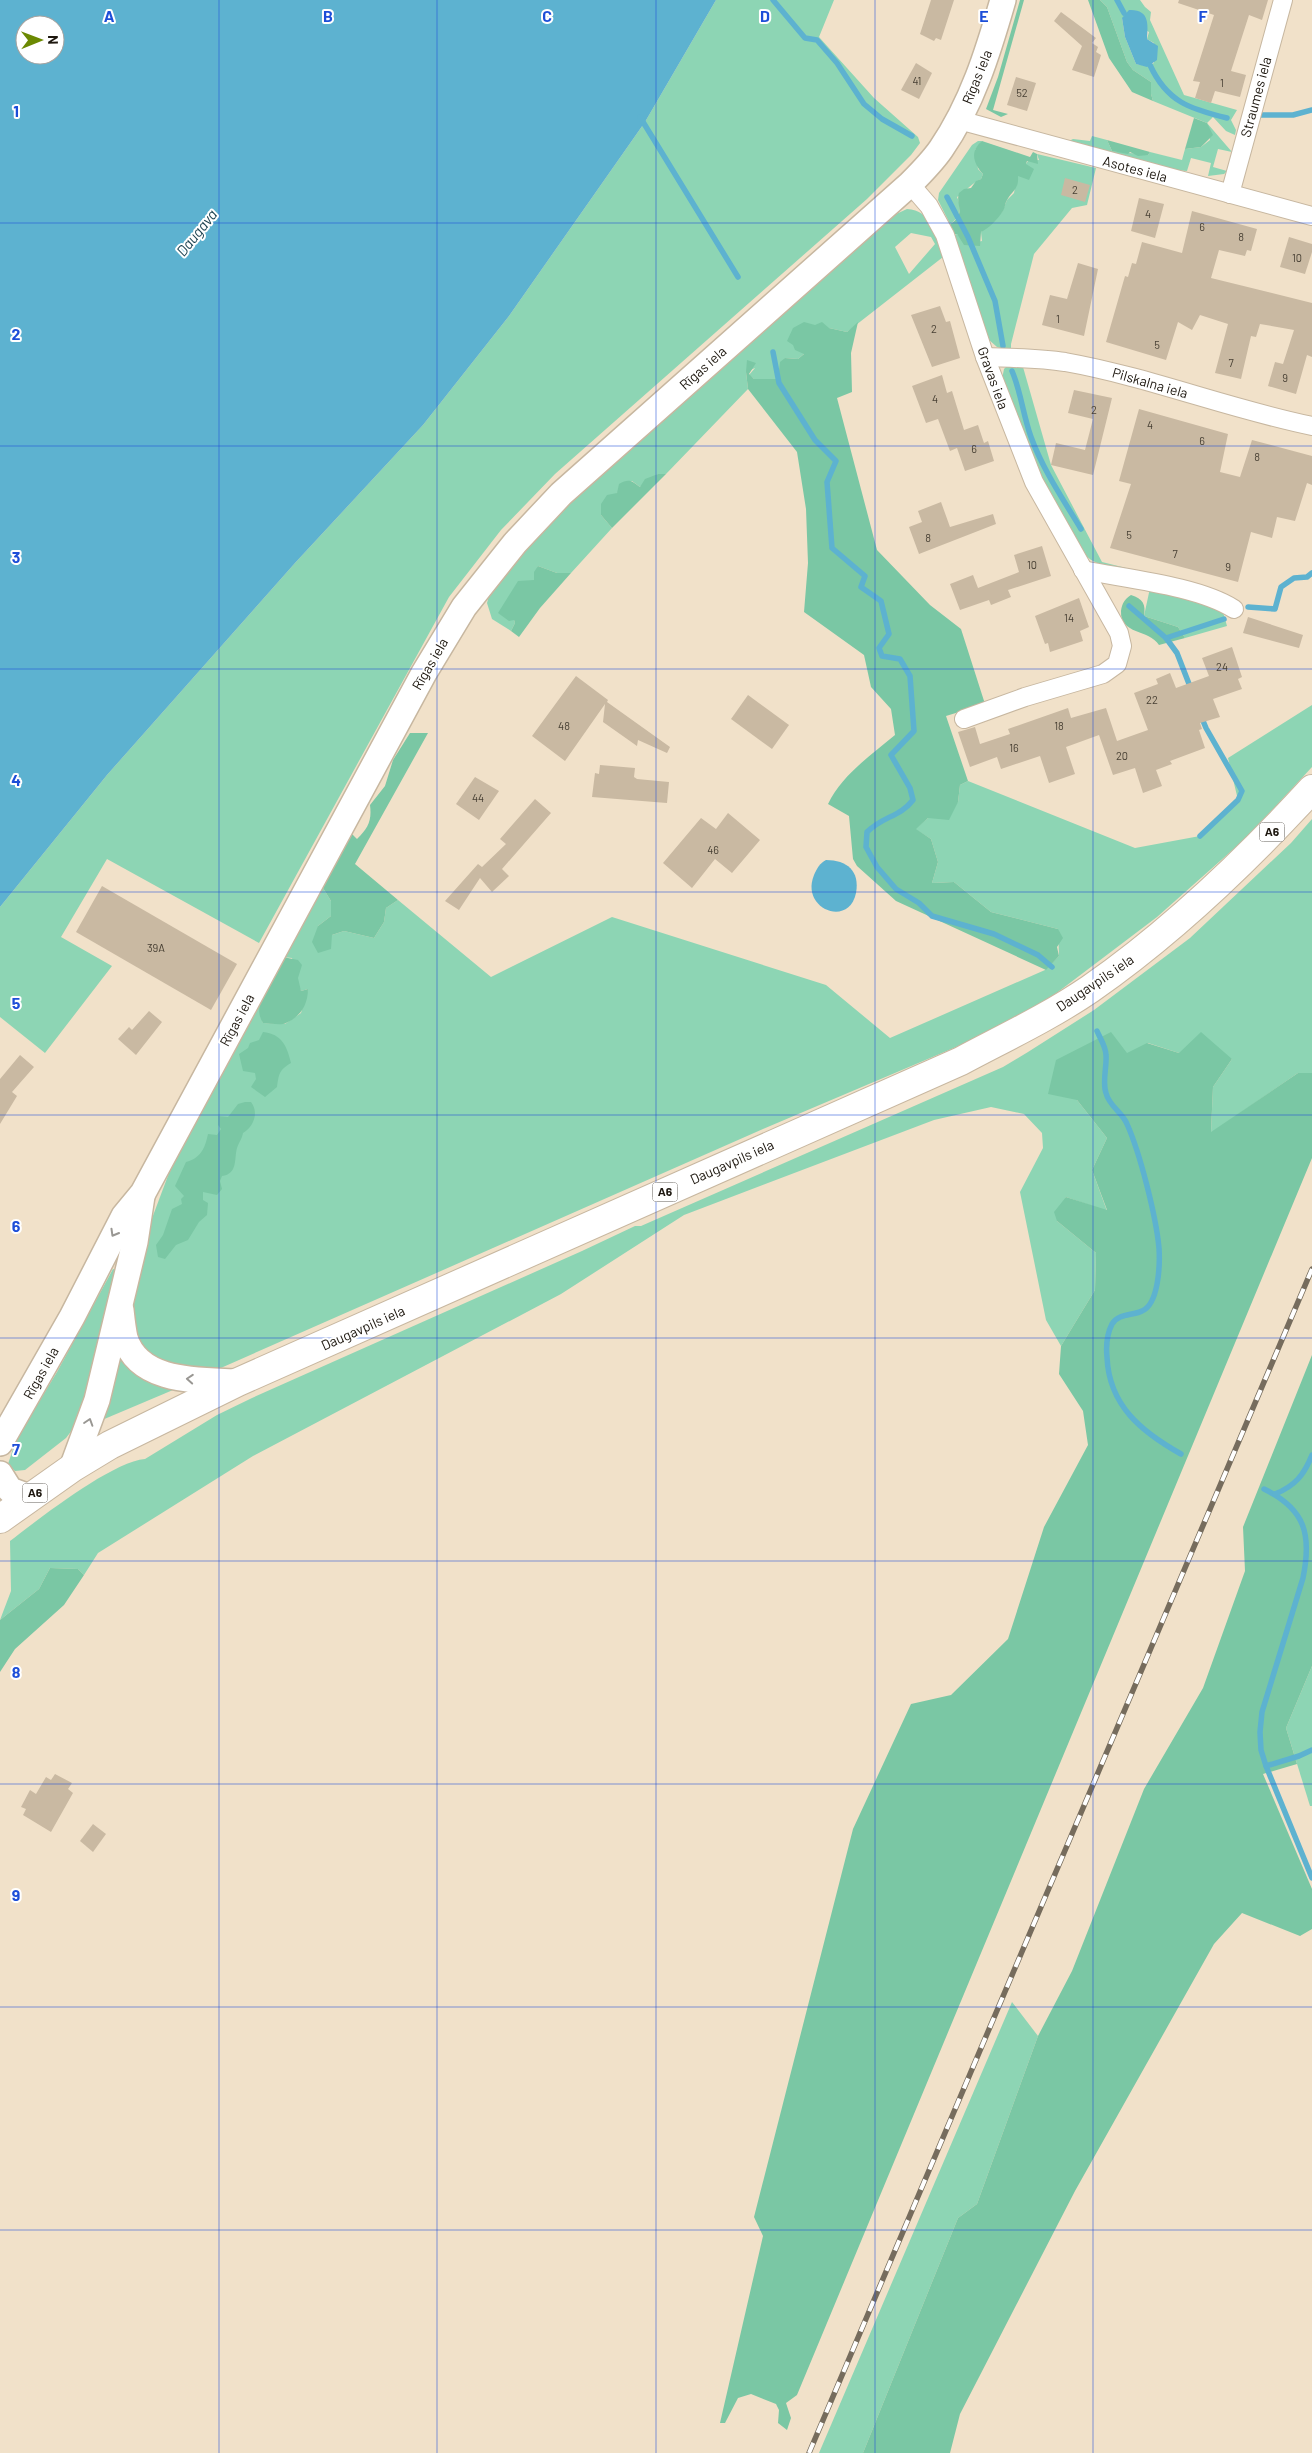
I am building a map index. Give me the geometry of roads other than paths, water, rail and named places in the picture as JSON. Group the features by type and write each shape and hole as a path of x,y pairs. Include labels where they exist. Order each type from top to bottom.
{"highway":[{"name":"Daugavpils iela","path":"0,1520 29,1497 72,1468 144,1427 238,1382 944,1069 1039,1020 1089,990 1154,941 1217,886 1312,789"}],"main road":[{"name":"Rīgas iela","path":"1,1446 72,1318 119,1224 143,1193 424,673 464,607 515,543 561,494 910,184 940,150 959,120 978,79 1004,0"},
{"path":"72,1468 97,1400 134,1242 143,1193"},
{"path":"119,1302 126,1339 136,1356 152,1368 175,1378 238,1382"},
{"path":"0,1474 10,1490 29,1497"}],"street":[{"name":"Straumes iela","path":"1230,194 1283,0"},
{"name":"Asotes iela","path":"959,120 1312,216"},
{"name":"Gravas iela","path":"910,184 929,206 945,235 985,358 1034,482 1119,633 1122,646 1117,664 1103,674 1024,696 964,719"},
{"name":"Pilskalna iela","path":"985,358 1030,358 1110,372 1275,419 1312,426"},
{"path":"1083,570 1192,592 1210,597 1234,609"}],"water":[{"name":"Daugava","path":"0,0 716,0 645,122 509,316 423,425 295,563 107,775 0,907"},
{"path":"1129,10 1136,10 1144,15 1147,23 1147,39 1158,46 1157,60 1147,67 1136,64 1125,37 1122,18"},
{"path":"826,860 840,862 854,873 857,885 856,893 852,904 845,910 836,912 827,910 819,905 814,897 811,887 814,875 819,866"}],"waterway":[{"path":"773,0 805,38 817,40 837,63 864,104 882,119 912,136"},
{"path":"1117,0 1124,13"},
{"path":"1150,65 1164,88 1172,96 1191,107 1227,118"},
{"path":"1259,115 1293,115 1312,110"},
{"path":"640,117 738,277"},
{"path":"947,197 968,237 995,301 1003,346"},
{"path":"773,352 779,383 815,440 836,461 827,482 832,548 865,576 861,587 881,601 889,634 879,648 882,656 900,659 910,676 914,731 891,755 910,788 913,800 903,810 867,832 866,847 877,867 896,889 919,903 932,916 994,934 1038,955 1052,967"},
{"path":"1012,371 1018,387 1028,429 1041,461 1081,529"},
{"path":"1248,607 1275,609 1281,587 1294,578 1307,577 1312,573"},
{"path":"1129,606 1166,638 1224,619"},
{"path":"1166,638 1177,653 1191,689"},
{"path":"1200,836 1238,800 1242,791 1201,716"},
{"path":"1097,1031 1106,1052 1104,1084 1106,1093 1110,1102 1125,1120 1132,1136 1151,1202 1159,1248 1159,1273 1155,1292 1148,1307 1138,1313 1118,1318 1110,1328 1107,1349 1109,1374 1114,1390 1130,1416 1153,1436 1181,1454"},
{"path":"1275,1494 1298,1479 1312,1455"},
{"path":"1264,1489 1289,1505 1297,1514 1305,1536 1306,1562 1303,1578 1262,1712 1261,1750 1312,1878"},
{"path":"1266,1766 1312,1750"}],"railway":[{"path":"809,2453 1312,1269"}]}
